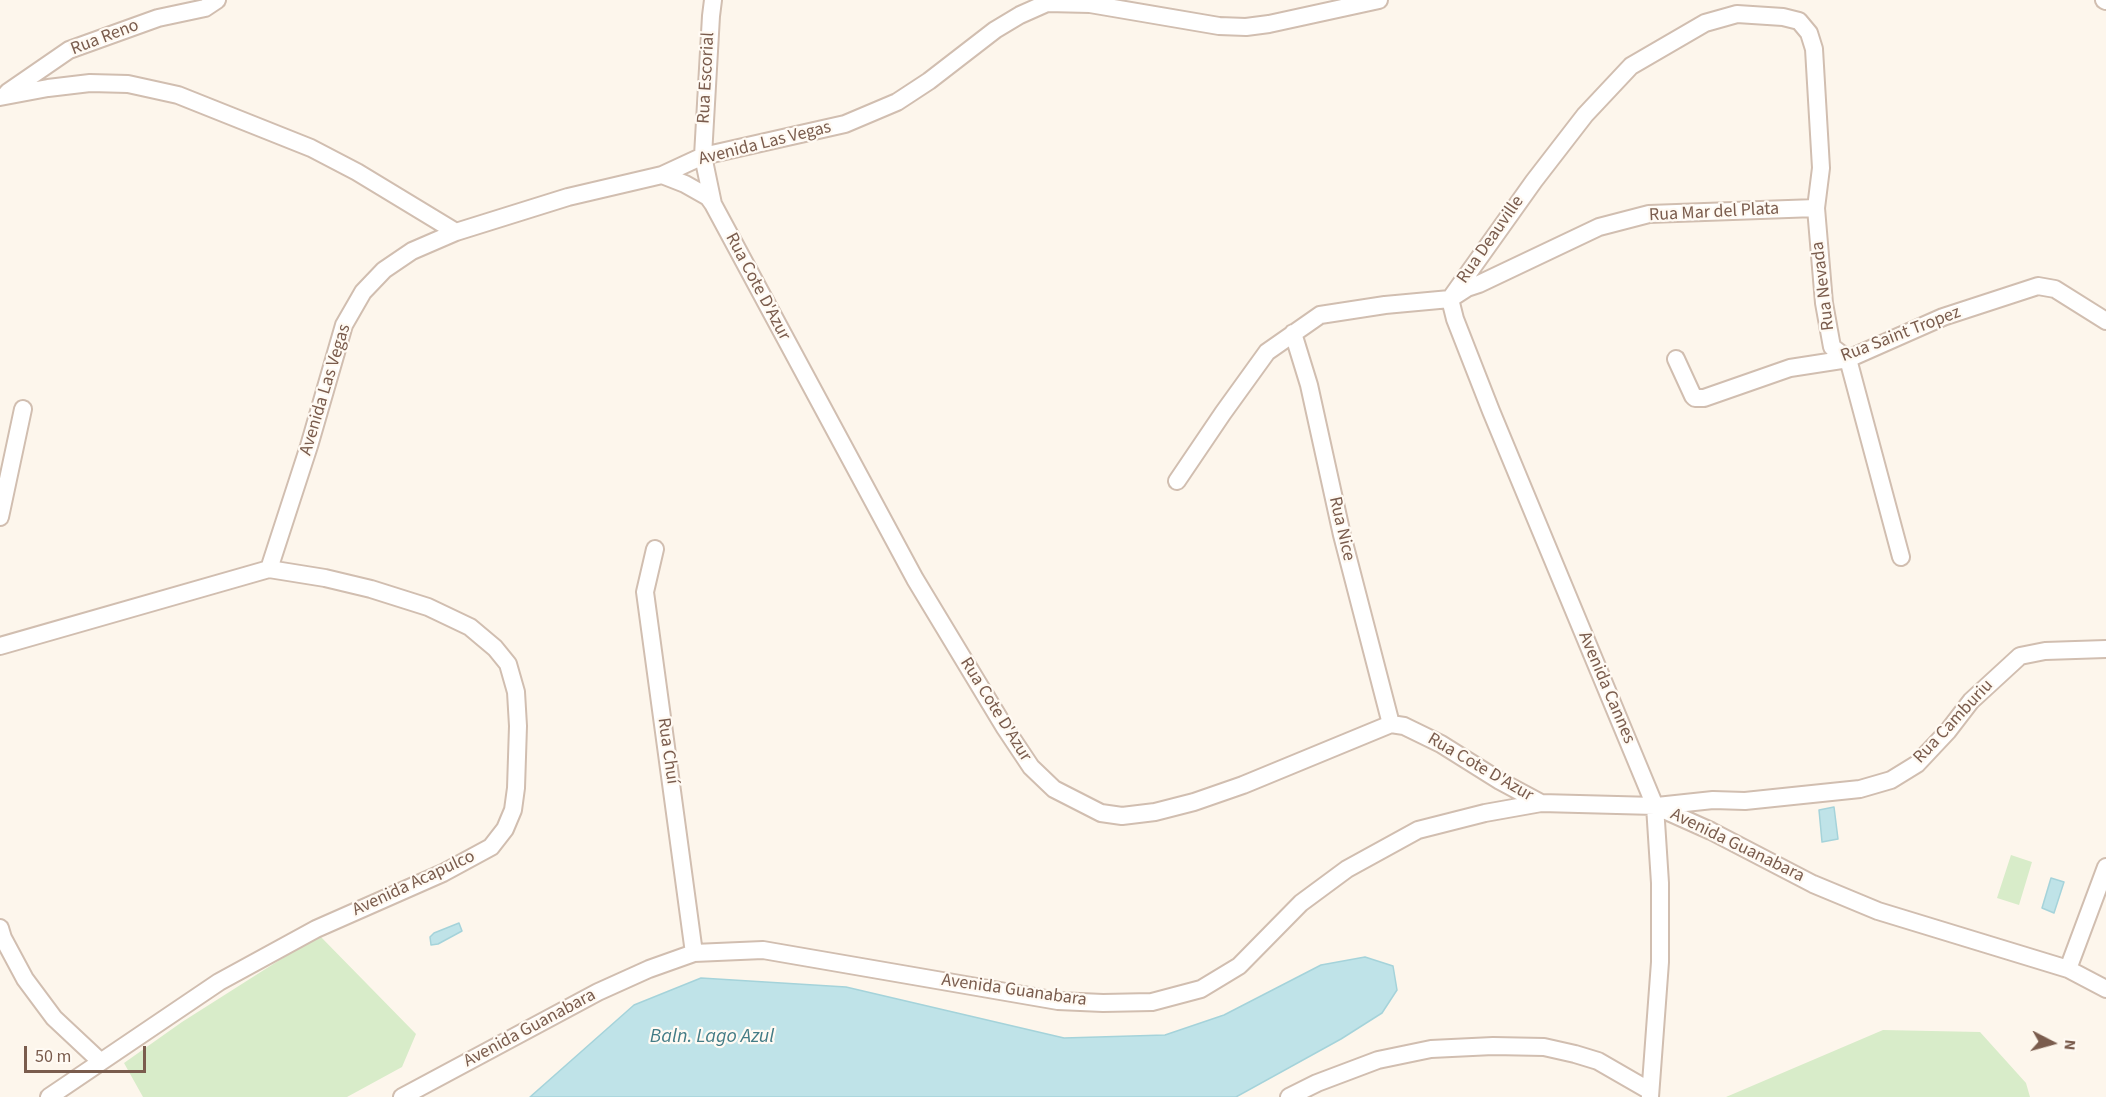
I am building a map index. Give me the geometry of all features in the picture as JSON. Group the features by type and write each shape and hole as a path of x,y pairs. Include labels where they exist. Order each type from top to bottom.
{"street":[{"name":"Rua Reno","path":"1,96 69,50 158,18 205,8 217,0"},
{"name":"Rua Escorial","path":"703,156 713,0"},
{"name":"Avenida Las Vegas","path":"270,569 344,325 363,291 384,270 412,251 456,232 568,197 662,175 703,156 845,124 897,102 929,81 995,30 1042,1 1090,4 1219,26 1246,27 1379,0"},
{"name":"Rua Deauville","path":"1178,481 1267,352 1293,333 1320,315 1385,305 1450,299 1534,181 1584,116 1631,66 1705,23 1737,14 1783,17"},
{"name":"Rua Nevada","path":"1783,17 1799,21 1809,33 1814,49 1821,168 1816,208 1824,303 1832,347 1848,359 1901,557"},
{"path":"1,96 90,83 128,84 178,95 311,148 357,171 456,232"},
{"name":"Rua Cote D'Azur","path":"703,156 712,204 915,579 1005,728 1031,767 1054,789 1101,813 1122,816 1155,812 1194,802 1243,785 1391,724 1404,726 1441,744 1492,777 1541,803"},
{"path":"662,175 700,192 708,197 712,204"},
{"name":"Rua Mar del Plata","path":"1450,299 1467,288 1599,227 1649,214 1816,208"},
{"name":"Rua Saint Tropez","path":"1676,359 1693,396 1698,398 1725,392 1790,369 1848,359 1943,317 2038,286 2055,289 2106,321"},
{"name":"Avenida Cannes","path":"1450,299 1455,319 1491,411 1655,806 1660,883 1660,962 1650,1094"},
{"name":"Rua Nice","path":"1293,333 1309,385 1342,535 1391,724"},
{"path":"0,517 23,409"},
{"name":"Rua Chuí","path":"656,549 645,592 694,953"},
{"name":"Avenida Acapulco","path":"0,646 270,569 360,586 428,607 470,627 495,648 508,664 516,692 518,726 513,810 505,829 491,847 443,873 316,930 219,982 49,1097"},
{"name":"Rua Camburiu","path":"1655,806 1713,800 1745,801 1860,789 1891,780 1917,764 1948,731 1971,701 2020,656 2045,651 2106,649"},
{"name":"Avenida Guanabara","path":"402,1097 598,992 649,969 694,953 763,950 1058,1001 1103,1004 1152,1002 1200,989 1239,966 1301,903 1347,869 1418,830 1485,813 1541,803 1655,806 1711,831 1813,884 1878,911 2068,969 2106,989"},
{"path":"2068,969 2106,867"},
{"path":"0,928 3,939 25,979 54,1018 101,1062"},
{"path":"1288,1097 1317,1083 1378,1060 1431,1049 1493,1046 1544,1047 1598,1061 1650,1094"}],"green space":[{"path":"2011,855 2032,862 2019,905 1997,898"},
{"path":"319,935 416,1034 402,1067 347,1097 143,1097 124,1063 182,1022"},
{"path":"1883,1030 1980,1032 2026,1083 2030,1097 1726,1097"}],"water":[{"path":"1834,807 1838,839 1822,842 1819,810"},
{"path":"2051,878 2064,882 2054,913 2042,908"},
{"path":"459,923 462,931 438,944 431,945 430,937 434,933"},
{"name":"Baln. Lago Azul","path":"1365,957 1393,966 1397,990 1382,1013 1341,1039 1236,1097 530,1097 634,1005 701,978 846,987 1064,1038 1165,1035 1224,1015 1321,965"}]}
